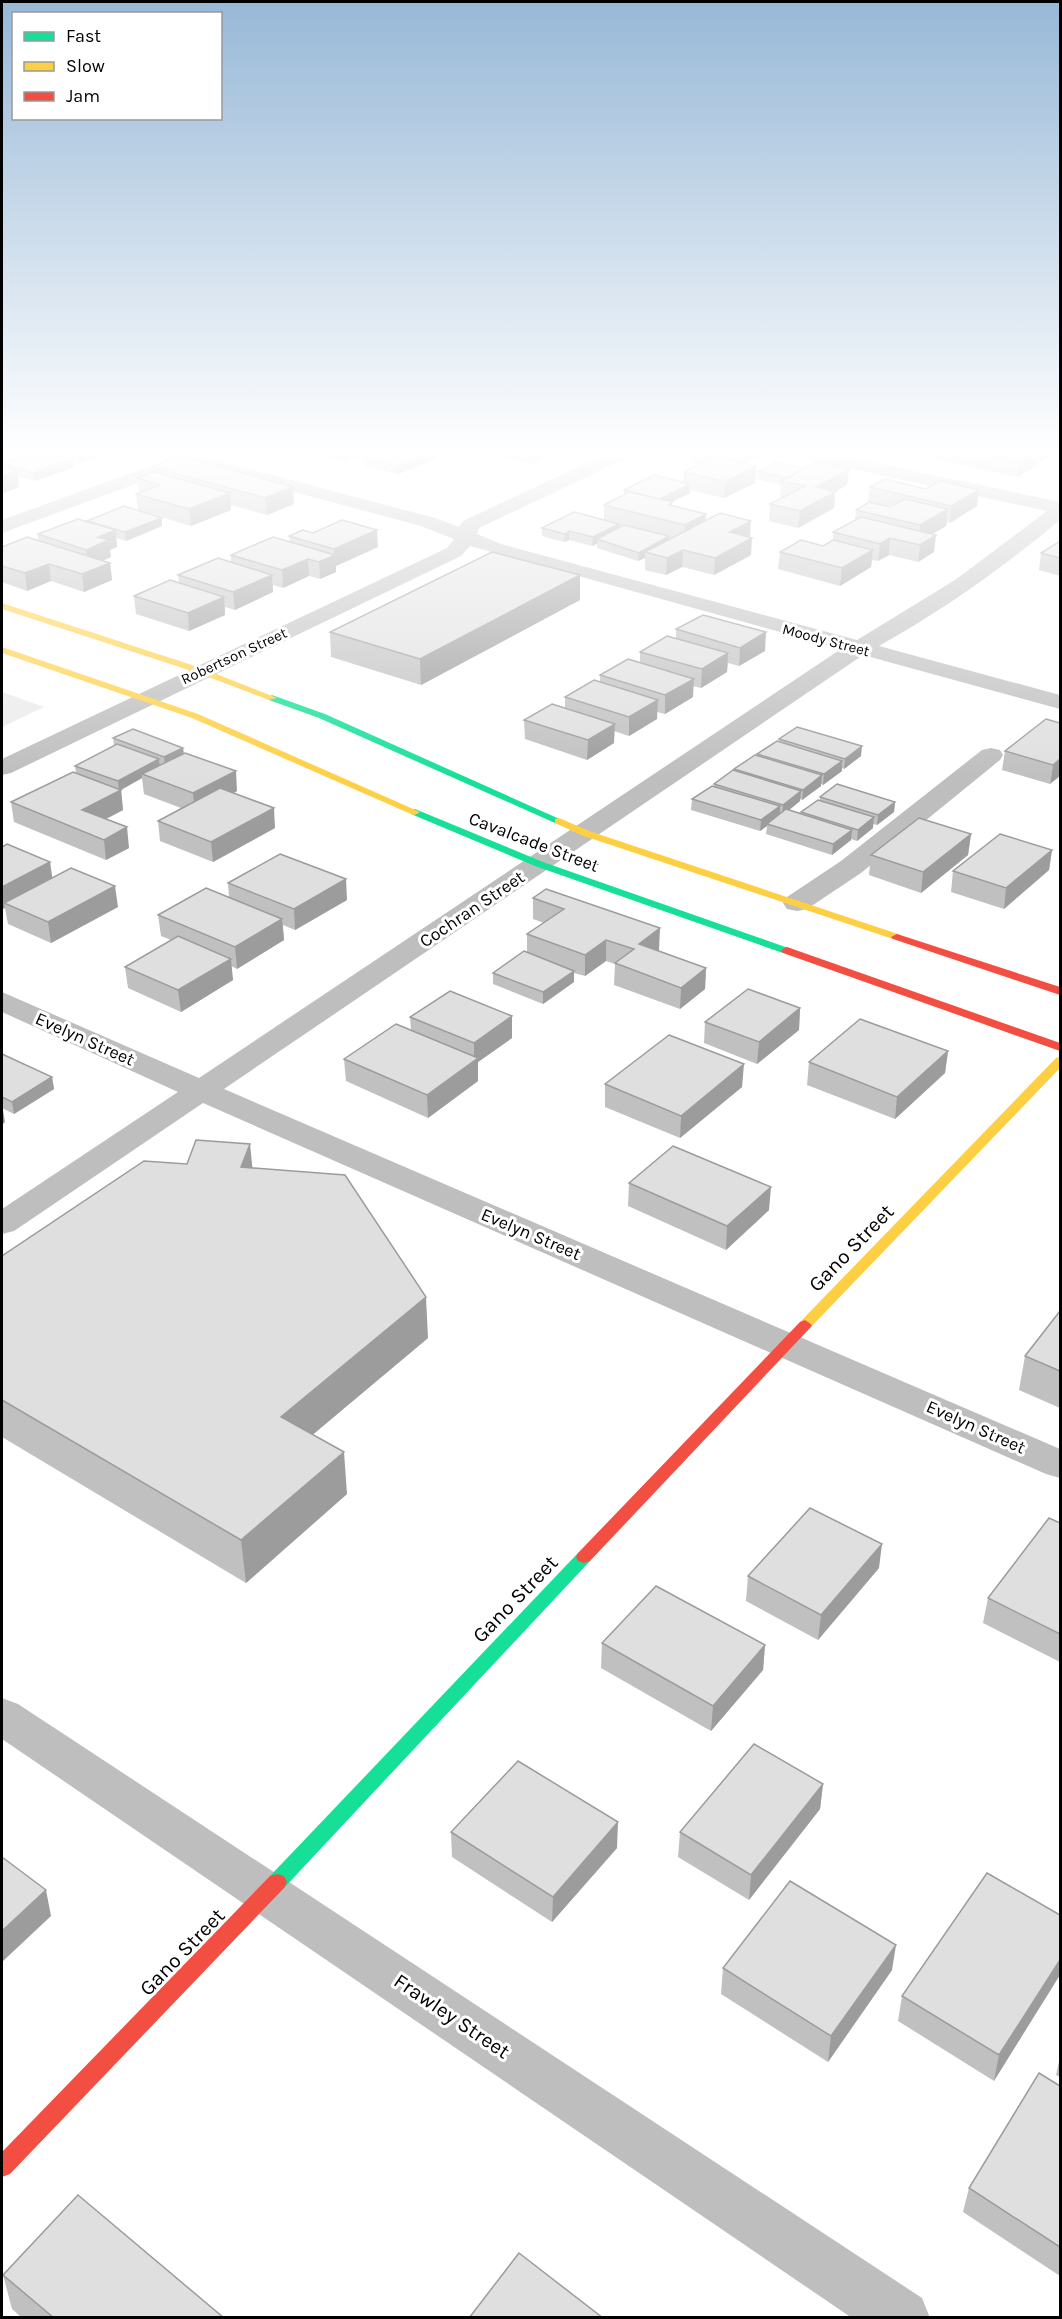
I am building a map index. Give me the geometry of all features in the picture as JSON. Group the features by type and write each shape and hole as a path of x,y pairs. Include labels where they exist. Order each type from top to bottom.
{"main road":[{"name":"Cavalcade Street","path":"2,606 201,671 322,716 585,833 1060,991"},
{"name":"Cavalcade Street","path":"2,650 144,699 273,749 367,793 539,864 1060,1047"},
{"name":"Gano Street","path":"2,2167 268,1893 786,1344 1060,1061"}],"street":[{"name":"Robertson Street","path":"2,768 430,563"},
{"name":"Moody Street","path":"549,563 857,649 1060,702"},
{"name":"Cochran Street","path":"2,1224 857,649 905,623 990,563"},
{"path":"797,903 851,867 992,755"},
{"name":"Evelyn Street","path":"2,1001 201,1091 1060,1464"},
{"name":"Frawley Street","path":"2,1716 902,2318"}],"shaded area":[{"path":"2,692 44,707 2,727"}],"building":[{"path":"2,563 109,563 82,574 49,564 25,573 2,566"},
{"path":"206,563 235,563 272,575 233,592 178,575"},
{"path":"259,563 298,563 282,570"},
{"path":"469,563 535,563 580,575 420,659 330,632"},
{"path":"823,563 850,563 842,568"},
{"path":"170,580 224,597 188,613 134,596"},
{"path":"703,615 766,632 740,648 676,629"},
{"path":"667,636 728,653 702,669 640,652"},
{"path":"628,659 694,679 665,695 600,675"},
{"path":"594,680 658,700 629,717 565,697"},
{"path":"552,704 615,724 588,740 524,720"},
{"path":"1046,719 1060,723 1060,759 1053,765 1005,751"},
{"path":"797,727 862,746 845,759 779,739"},
{"path":"133,729 183,748 164,757 113,738"},
{"path":"777,741 842,761 824,774 757,754"},
{"path":"117,744 159,759 118,781 75,766"},
{"path":"185,753 236,771 193,793 142,774"},
{"path":"755,755 822,775 803,790 734,769"},
{"path":"733,770 801,791 783,805 714,784"},
{"path":"73,772 121,790 82,810 127,827 104,840 11,802"},
{"path":"837,784 895,802 878,815 820,797"},
{"path":"712,786 780,806 761,820 692,799"},
{"path":"220,788 274,808 211,842 158,821"},
{"path":"818,800 874,817 858,830 801,812"},
{"path":"786,809 852,830 833,844 767,824"},
{"path":"919,818 971,834 923,872 871,855"},
{"path":"1000,834 1052,850 1006,888 953,871"},
{"path":"7,844 50,862 2,887 2,847"},
{"path":"280,854 346,879 294,909 228,883"},
{"path":"71,868 115,886 48,922 4,903"},
{"path":"206,888 282,919 235,947 158,915"},
{"path":"546,889 660,928 639,944 706,968 681,988 615,963 634,949 606,940 585,955 527,934 564,909 533,898"},
{"path":"178,936 231,959 178,990 125,967"},
{"path":"524,951 574,971 543,992 493,973"},
{"path":"748,989 800,1008 759,1042 705,1022"},
{"path":"450,991 512,1016 474,1043 410,1017"},
{"path":"860,1019 948,1051 897,1097 809,1062"},
{"path":"396,1024 478,1058 427,1095 344,1059"},
{"path":"669,1035 744,1064 681,1116 605,1084"},
{"path":"2,1054 52,1077 12,1102 2,1097"},
{"path":"196,1140 250,1144 241,1167 345,1175 426,1297 281,1417 344,1452 241,1540 2,1400 2,1256 144,1161 187,1164"},
{"path":"673,1146 771,1187 727,1226 629,1183"},
{"path":"1060,1311 1060,1371 1025,1356"},
{"path":"810,1508 882,1544 821,1615 748,1576"},
{"path":"1049,1518 1060,1523 1060,1634 988,1598"},
{"path":"656,1586 765,1645 713,1706 602,1643"},
{"path":"754,1744 823,1784 751,1875 680,1832"},
{"path":"518,1761 618,1822 553,1897 451,1832"},
{"path":"2,1857 46,1890 2,1931"},
{"path":"987,1873 1060,1915 1060,1960 999,2055 902,1996"},
{"path":"790,1881 896,1945 831,2036 723,1968"},
{"path":"1039,2073 1060,2086 1060,2247 969,2188"},
{"path":"78,2195 224,2318 54,2318 3,2275"},
{"path":"519,2253 603,2318 469,2318"}],"traffic: fast":[{"path":"272,698 322,716 559,821"},
{"path":"415,812 539,864 787,951"},
{"path":"277,1882 584,1557"}],"traffic: slow":[{"path":"2,606 201,671 272,698"},
{"path":"2,650 195,716 415,812"},
{"path":"559,821 585,833 897,937"},
{"path":"805,1325 1060,1061"}],"traffic: jam":[{"path":"897,937 1060,991"},
{"path":"787,951 1060,1047"},
{"path":"584,1557 805,1325"},
{"path":"2,2167 277,1882"}]}
